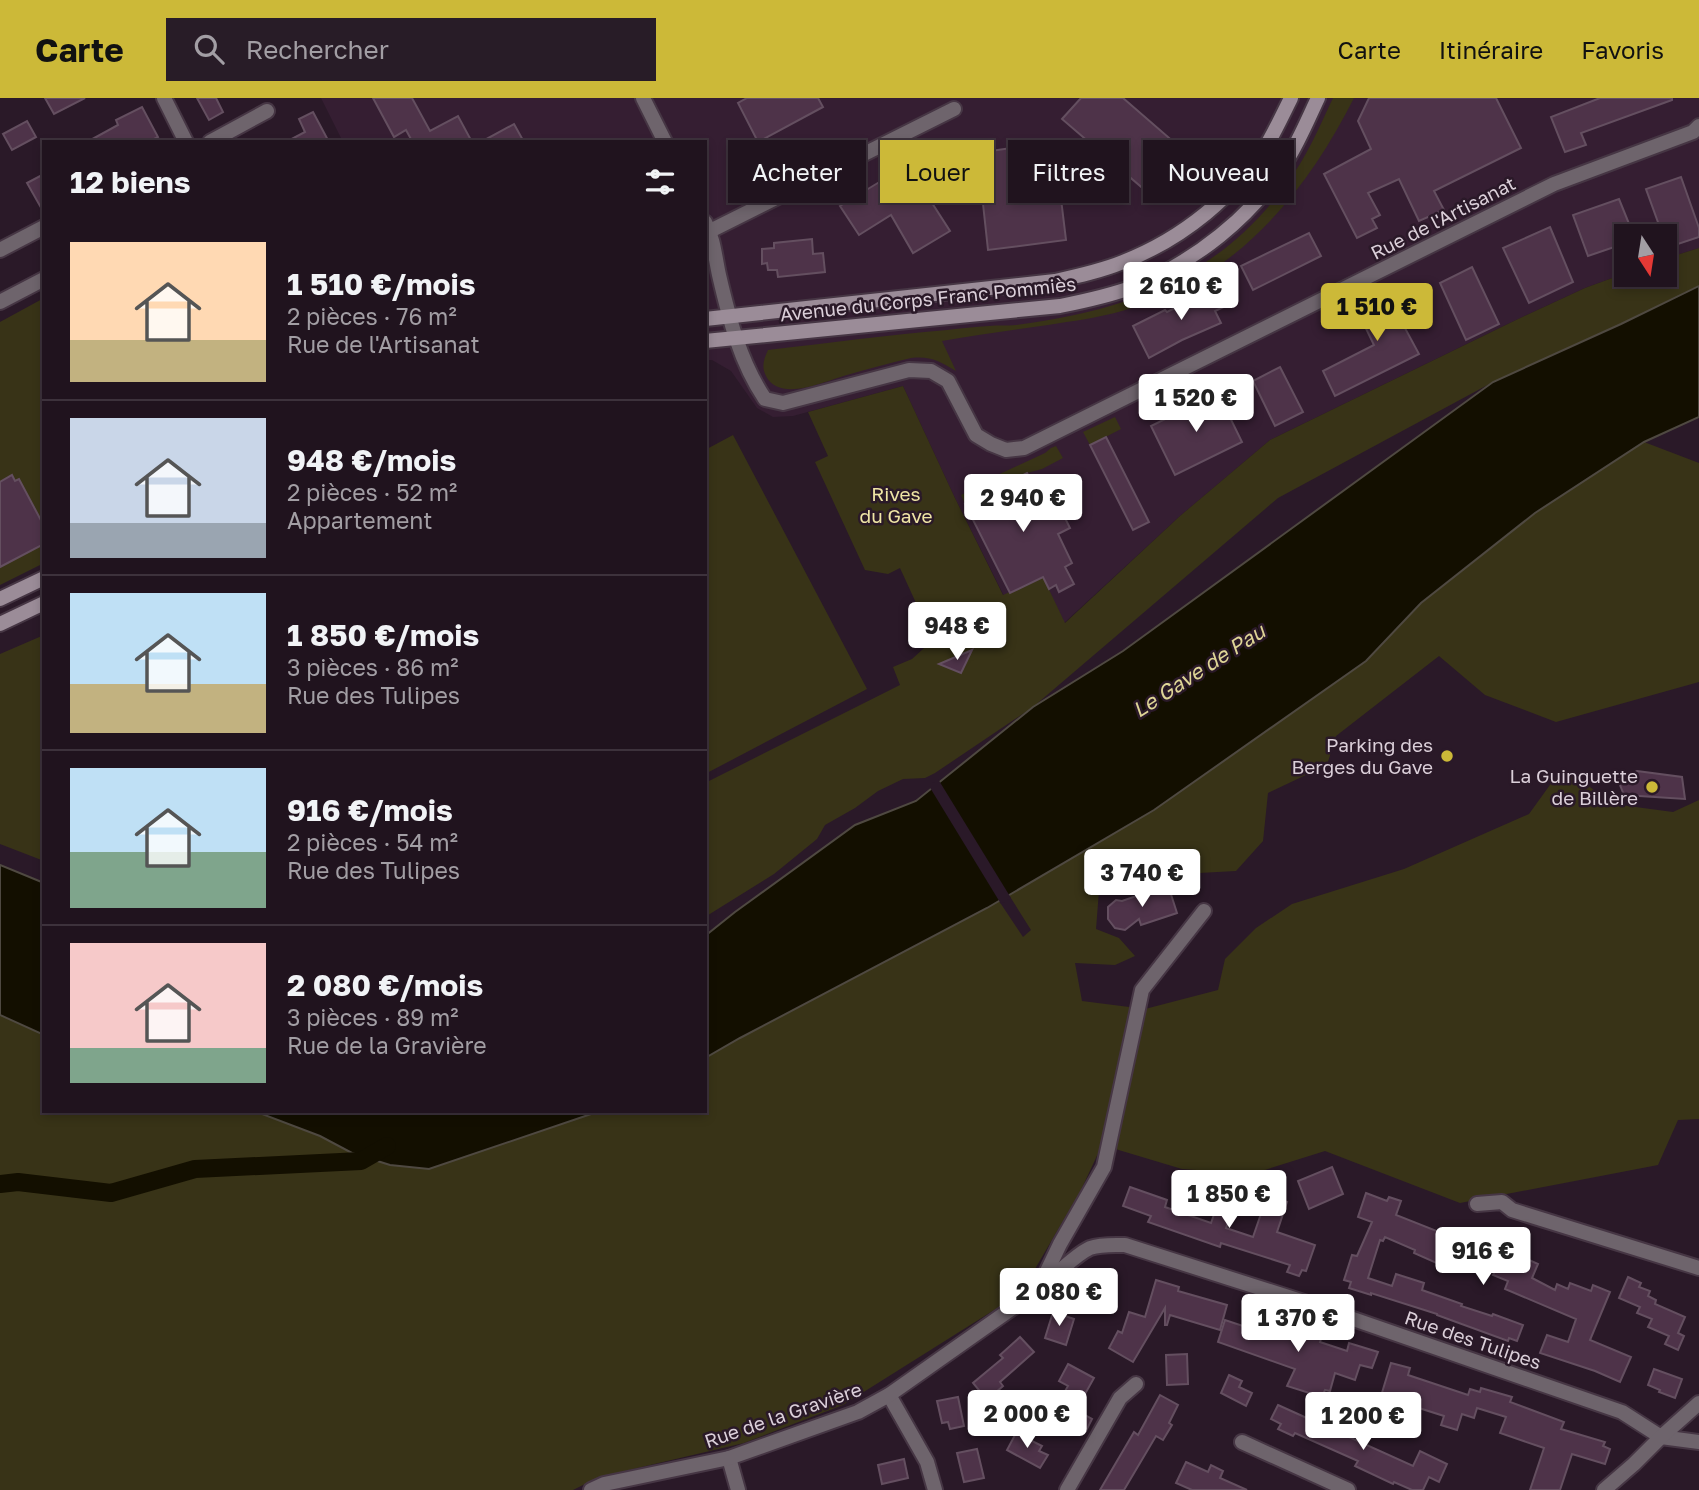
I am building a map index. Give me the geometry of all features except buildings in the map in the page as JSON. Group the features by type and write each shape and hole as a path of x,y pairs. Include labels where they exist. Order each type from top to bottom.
{"main road":[{"name":"Avenue du Corps Franc Pommiès","path":"707,340 733,328 1055,281 1121,263 1172,238 1224,197 1268,142 1291,98"},
{"name":"Avenue du Corps Franc Pommiès","path":"707,320 733,328 1060,306 1130,288 1200,250 1247,211 1288,160 1318,98"},
{"path":"0,599 42,579"},
{"path":"0,624 42,604"}],"street":[{"path":"164,98 185,140"},
{"path":"643,98 664,140"},
{"path":"733,328 708,227 954,109"},
{"path":"214,140 267,111"},
{"name":"Rue de l'Artisanat","path":"733,328 754,384 765,399 783,403 909,370 931,371 948,381 975,435 1006,450 1024,448 1554,184 1693,132 1699,126"},
{"path":"0,250 42,228"},
{"path":"0,302 42,280"},
{"name":"Rue de la Gravière","path":"591,1490 604,1484 729,1458 858,1412 889,1395 1038,1290 1060,1244 1104,1167 1142,990 1204,911"},
{"path":"1477,1205 1502,1202 1511,1210 1699,1268"},
{"name":"Rue des Tulipes","path":"1038,1290 1090,1248 1125,1245 1304,1302 1622,1412 1661,1437"},
{"path":"1067,1490 1120,1398 1136,1384"},
{"path":"889,1395 927,1462 935,1490"},
{"path":"1604,1490 1699,1403"},
{"path":"1661,1437 1699,1442"},
{"path":"1242,1442 1348,1490"},
{"path":"729,1458 738,1490"}],"shaded area":[{"path":"321,98 1699,98 1699,248 1677,255 1677,224 1614,224 1614,277 1516,320 1270,440 1180,516 1064,623 1010,593 1004,596 903,386 793,416 773,417 757,408 731,371 707,360 707,140 342,140"}],"green space":[{"path":"1333,98 1354,98 1312,169 1294,193 1294,173"},
{"path":"1271,203 1286,203 1231,257 1162,298 1094,317 942,341 956,371 935,360 911,358 792,389 773,384 764,372 764,360 768,350 963,328 1016,325 1099,309 1137,297 1207,262 1238,237"},
{"name":"Rives du Gave","path":"1699,248 1699,286 1493,382 1278,498 1033,707 935,773 925,778 903,779 878,791 825,825 817,839 774,874 707,916 707,782 900,685 893,667 912,659 933,640 900,568 888,574 865,570 815,462 828,456 808,412 903,386 1003,595 1043,577 1065,623 1180,516 1270,440 1585,288 1614,277 1614,287 1677,287 1677,255"},
{"path":"42,299 42,564 0,585 0,322"},
{"path":"1115,417 1121,429 1090,445 1083,432"},
{"path":"733,435 867,689 707,773 707,449"},
{"path":"1644,442 1699,463 1699,682 1556,722 1485,695 1439,656 1336,736 1327,765 1268,793 1263,841 1236,871 1199,873 1161,865 1099,891 1096,929 1119,938 1135,956 1115,965 1075,963 1082,1001 1145,1009 1218,990 1225,959 1256,928 1292,904 1404,869 1529,814 1560,771 1579,779 1613,804 1673,812 1699,800 1699,1119 1678,1120 1658,1165 1460,1203 1325,1151 1252,1174 1182,1169 1102,1145 1081,1190 1021,1293 843,1405 744,1443 599,1477 573,1490 0,1490 0,1015 42,1034 42,1113 259,1113 320,1136 352,1153 429,1169 594,1113 707,1113 707,1057 999,901 1023,937 1031,930 1009,895 1154,810 1366,661 1421,603 1535,513"},
{"path":"1056,446 1063,458 965,504 961,495"},
{"path":"42,636 42,860 0,844 0,654"}],"water":[{"name":"Le Gave de Pau","path":"1699,286 1699,417 1644,442 1535,513 1421,603 1366,661 1154,810 987,908 707,1057 707,934 855,825 916,801 1033,707 1123,651 1493,382"},
{"path":"0,865 42,882 42,1034 0,1015"},
{"path":"259,1113 594,1113 429,1169 390,1165 352,1153 320,1136"}],"pier":[{"path":"938,779 1011,898 1001,904 929,786"}],"waterway":[{"path":"0,1184 18,1182 111,1193 195,1169 361,1161 387,1146"}],"place":[{"name":"Parking des Berges du Gave","path":"1447,756"},
{"name":"La Guinguette de Billère","path":"1652,787"}]}
